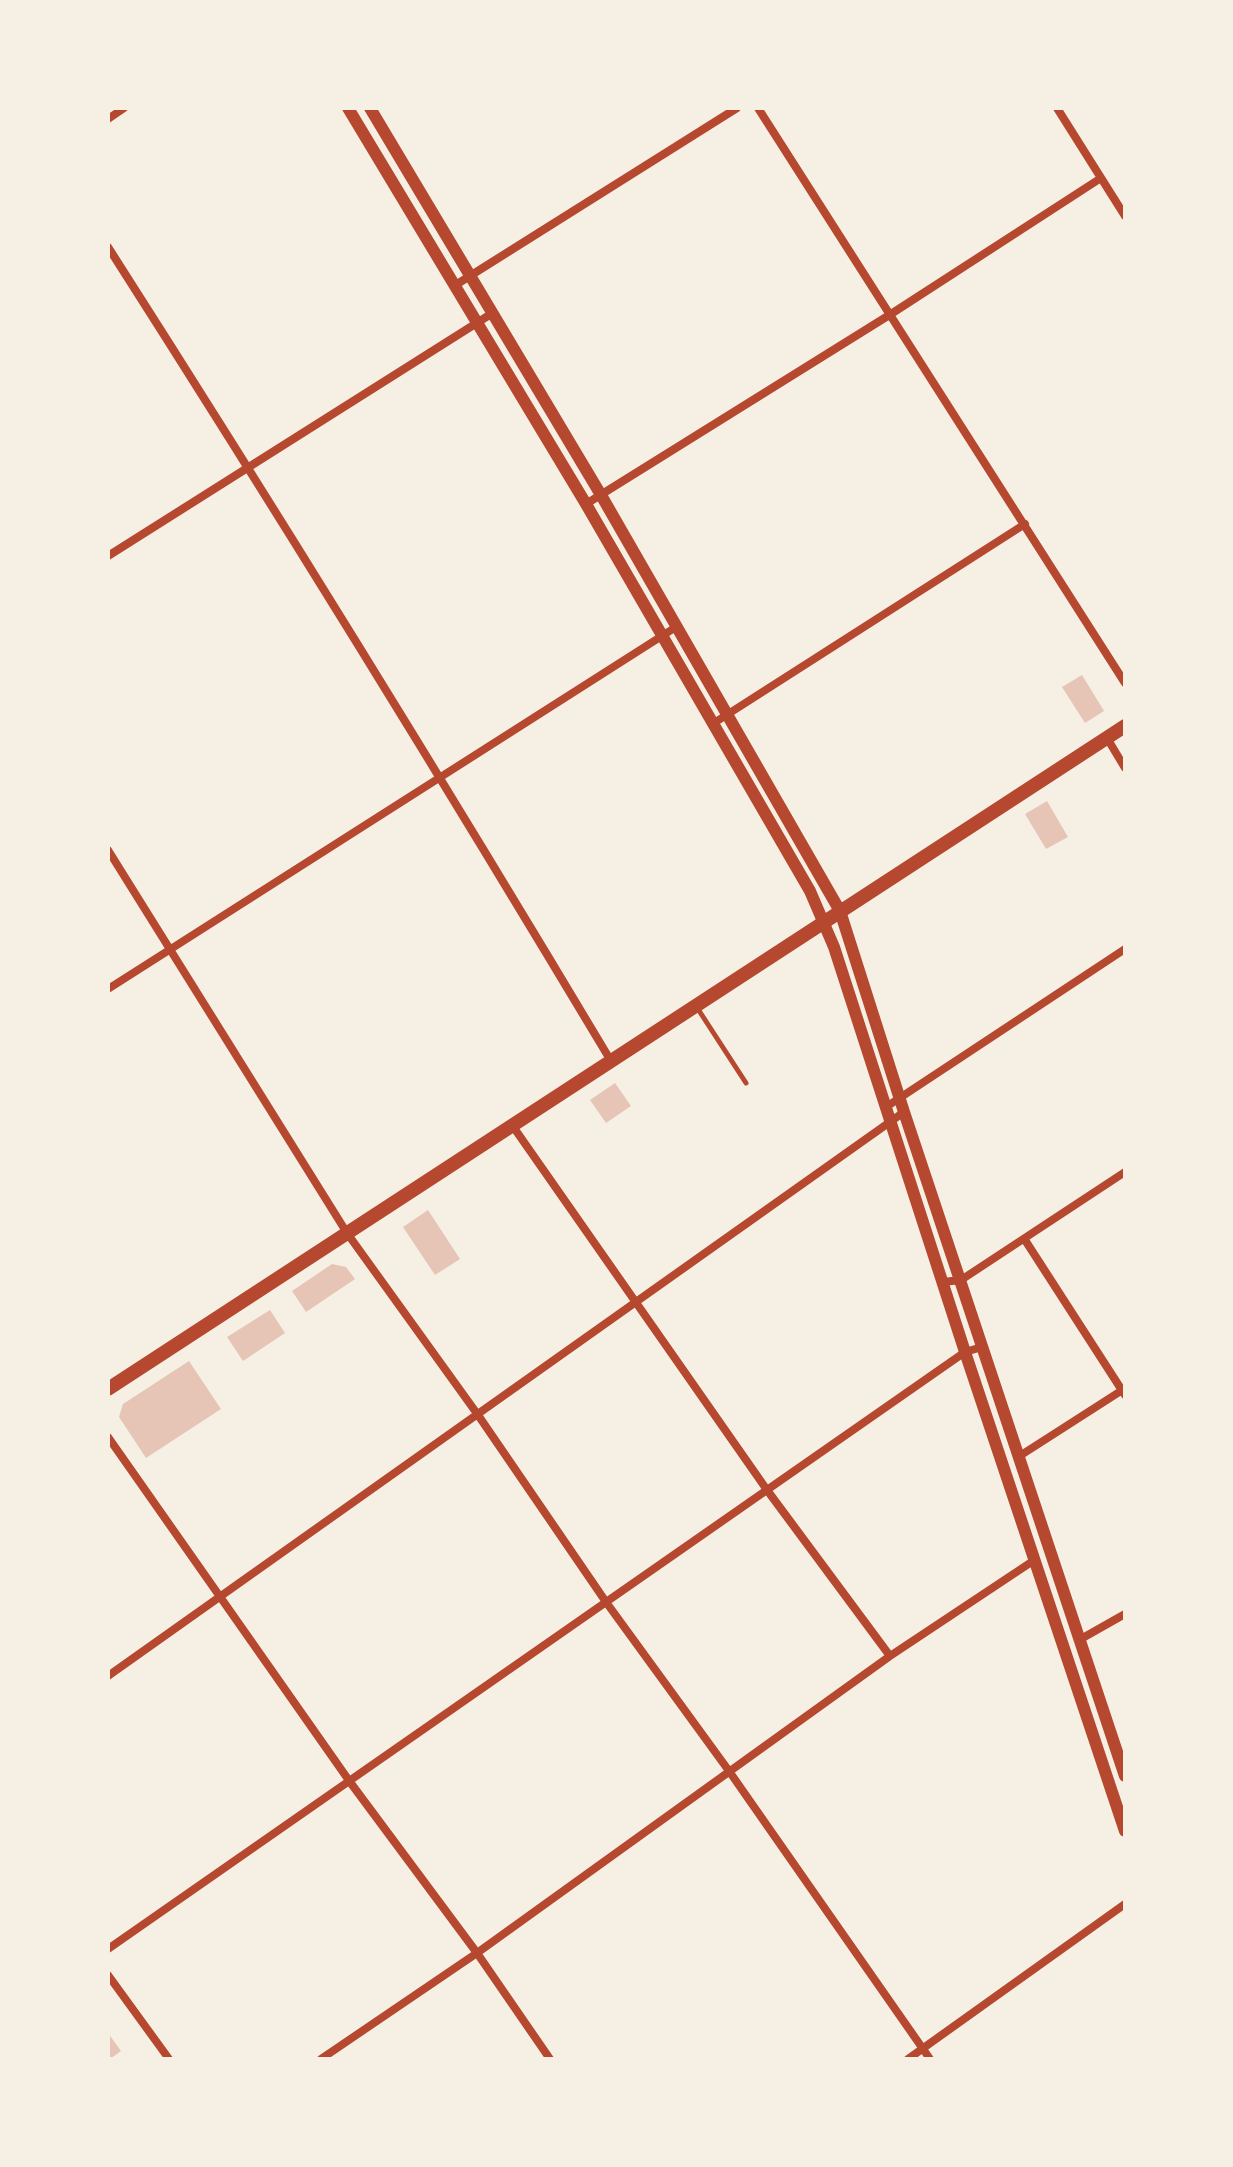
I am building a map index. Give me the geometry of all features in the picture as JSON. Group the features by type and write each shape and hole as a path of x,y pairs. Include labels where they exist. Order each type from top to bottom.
{"main road":[{"path":"108,1389 1125,726"}],"street":[{"path":"108,119 124,108"},
{"path":"348,108 663,635 810,891 824,922 1033,1561 1124,1827"},
{"path":"370,108 601,495 840,911 899,1098 1125,1776"},
{"path":"454,286 737,108"},
{"path":"758,108 1125,683"},
{"path":"1057,108 1125,216"},
{"path":"586,504 891,314 1101,178"},
{"path":"108,247 441,777 611,1061"},
{"path":"108,556 491,314"},
{"path":"714,723 1025,524"},
{"path":"108,989 676,627"},
{"path":"1107,738 1125,768"},
{"path":"108,850 347,1233 930,2059"},
{"path":"886,1107 1125,949"},
{"path":"108,1676 904,1112"},
{"path":"512,1125 767,1490 890,1656"},
{"path":"943,1282 961,1280 1125,1172"},
{"path":"1018,1457 1124,1391 1025,1240"},
{"path":"108,1949 965,1352 982,1347"},
{"path":"108,1437 350,1782 477,1953 550,2059"},
{"path":"321,2059 477,1953 890,1656 1033,1561"},
{"path":"1079,1640 1125,1614"},
{"path":"908,2059 1125,1904"},
{"path":"108,1975 169,2059"}],"lane":[{"path":"696,1005 746,1083"}],"building":[{"path":"1082,675 1104,711 1085,723 1062,687"},
{"path":"1047,801 1068,837 1046,849 1025,814"},
{"path":"615,1083 631,1106 606,1123 590,1100"},
{"path":"428,1210 460,1259 435,1275 403,1227"},
{"path":"332,1264 346,1267 355,1279 306,1312 292,1291"},
{"path":"270,1310 285,1333 243,1361 227,1337"},
{"path":"189,1361 221,1409 146,1458 119,1417 123,1404"},
{"path":"108,2033 121,2051 110,2059 108,2059"}]}
